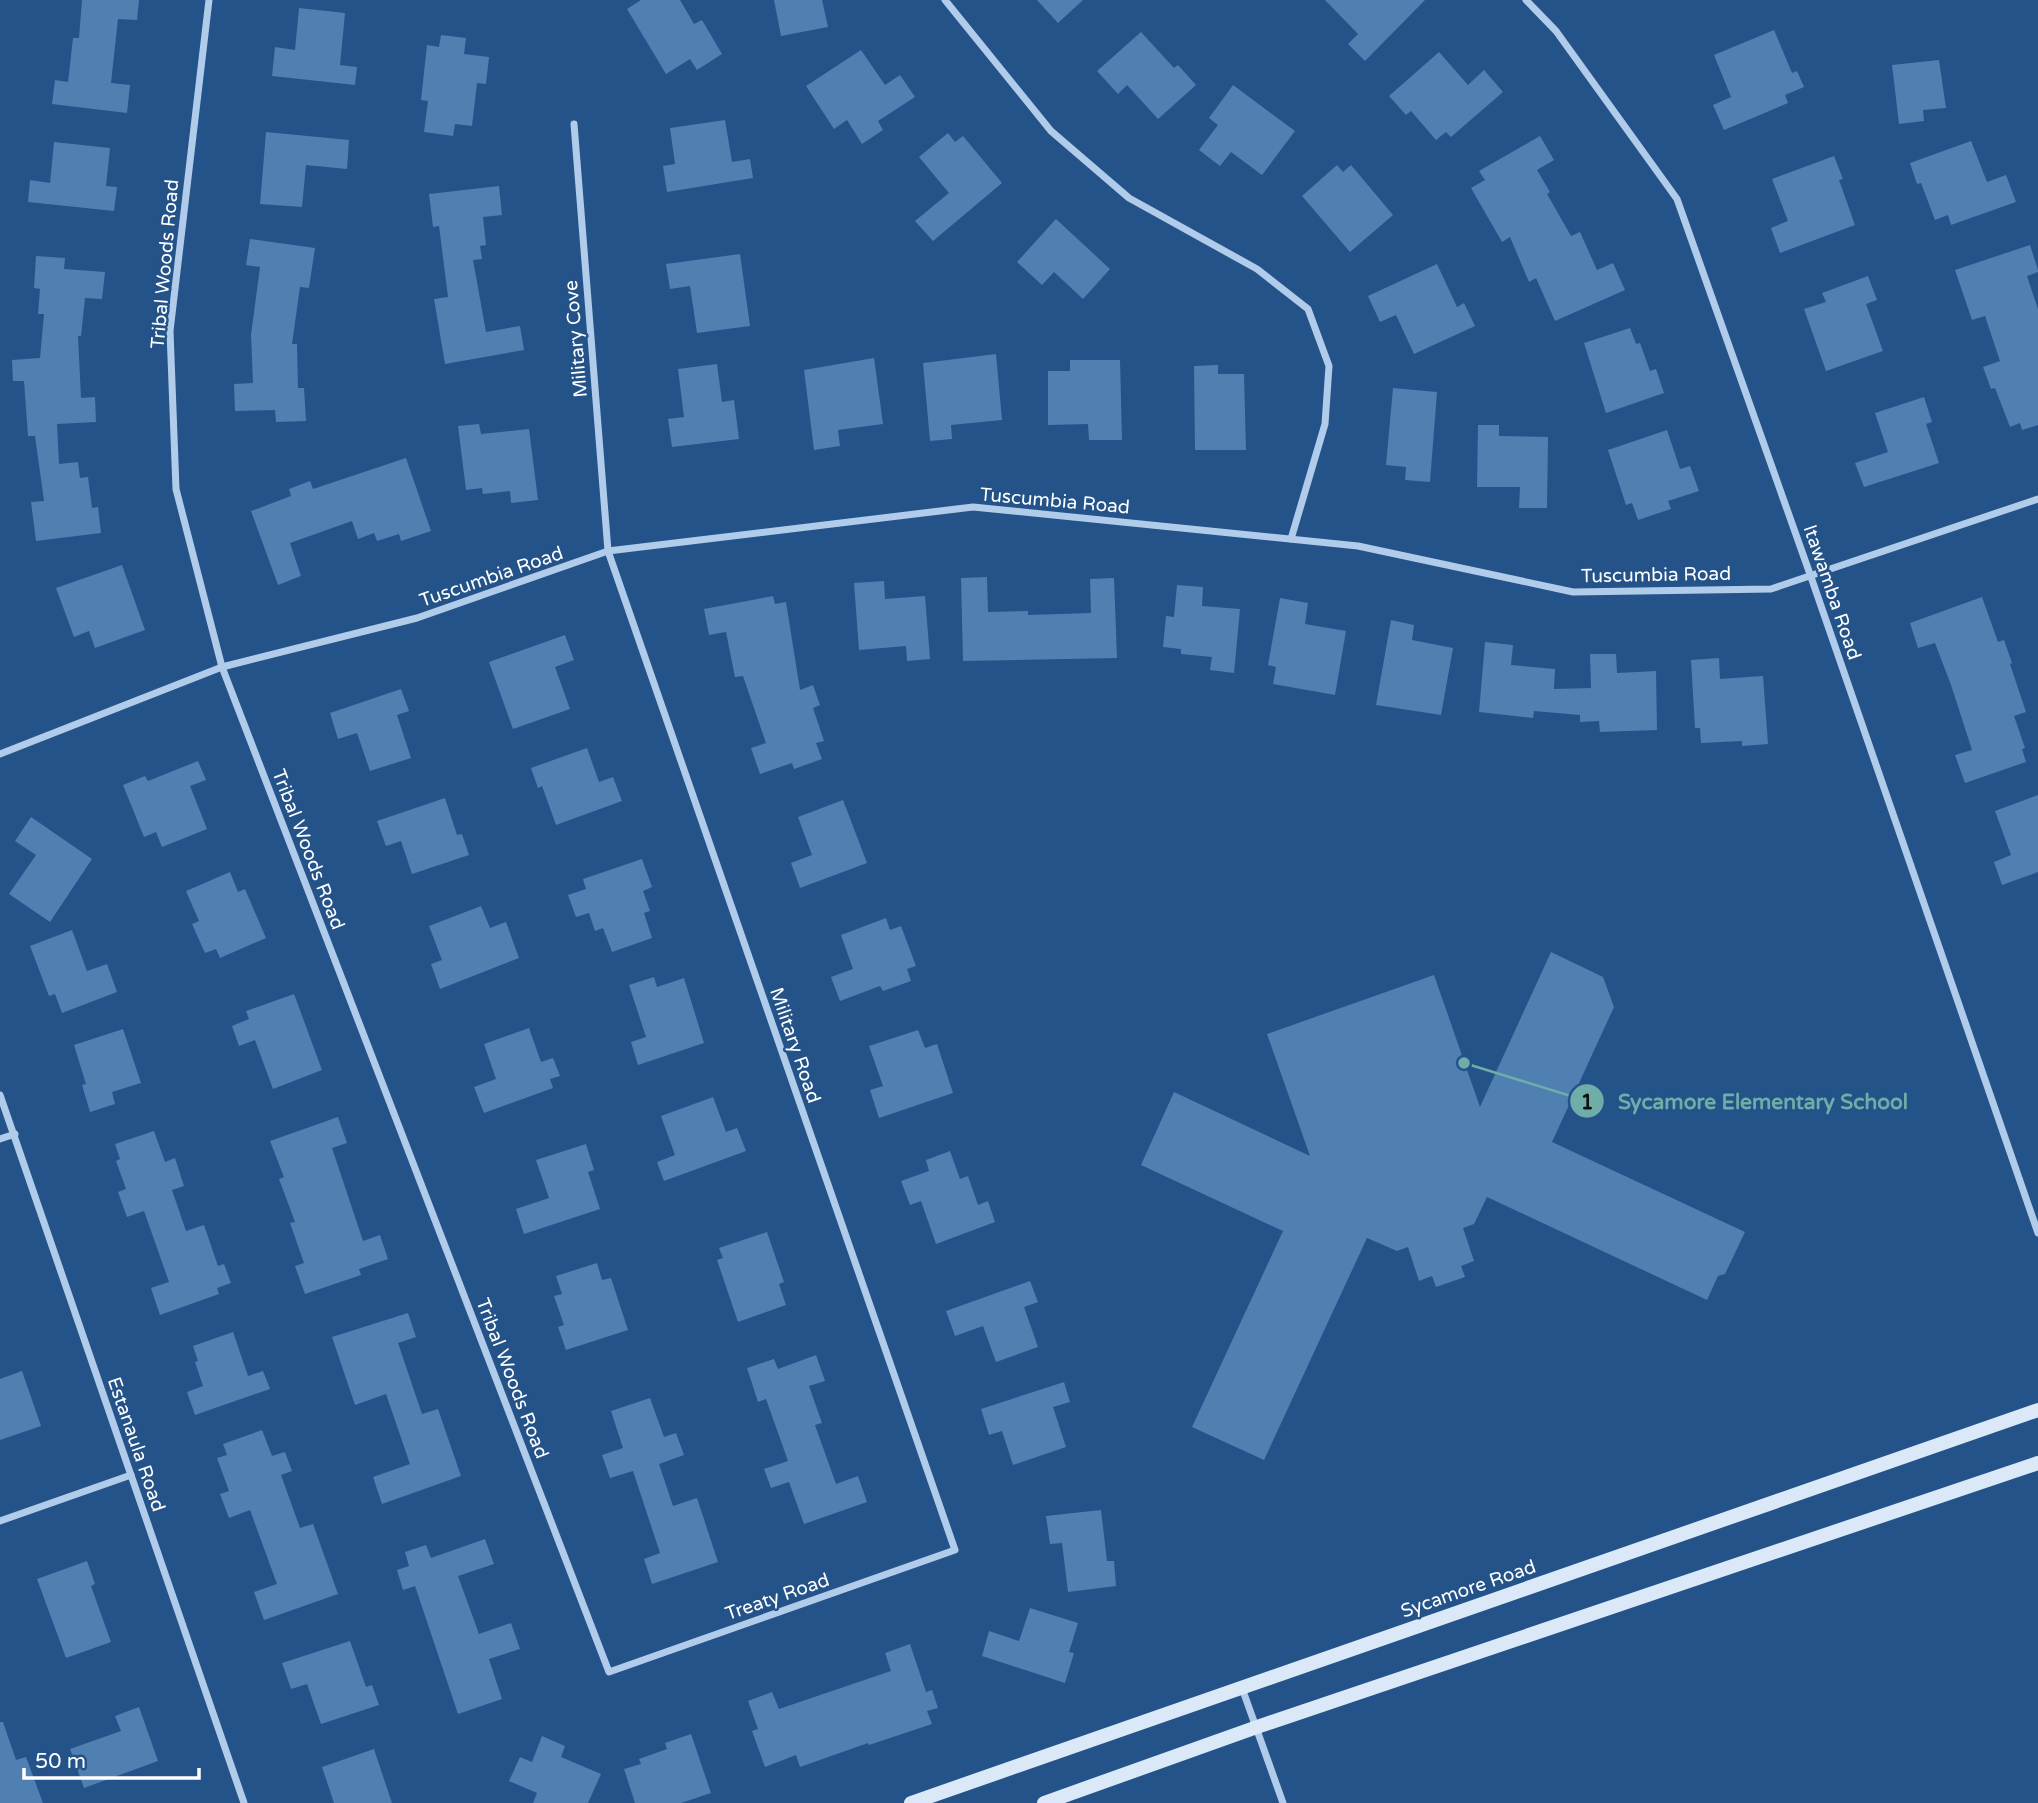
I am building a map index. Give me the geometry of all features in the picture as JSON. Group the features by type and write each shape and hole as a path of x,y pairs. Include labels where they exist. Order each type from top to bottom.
{"street":[{"name":"Tribal Woods Road","path":"209,0 170,331 176,489 222,667 609,1672"},
{"path":"945,0 1051,131 1129,198 1257,269 1308,309 1329,366 1325,424 1291,539"},
{"name":"Itawamba Road","path":"1526,0 1556,31 1677,200 1811,576 2038,1233"},
{"name":"Military Cove","path":"574,124 608,551"},
{"name":"Tuscumbia Road","path":"0,754 222,667 417,618 608,551 973,507 1358,546 1573,592 1771,589 2038,499"},
{"name":"Military Road","path":"608,551 955,1550"},
{"name":"Estanaula Road","path":"0,1095 244,1803"},
{"path":"0,1139 15,1134"},
{"name":"Sycamore Road","path":"911,1803 2038,1410"},
{"path":"1044,1803 1257,1727 2038,1463"},
{"path":"0,1521 131,1475"},
{"name":"Treaty Road","path":"609,1672 955,1550"},
{"path":"1242,1687 1283,1803"}],"building":[{"path":"82,0 139,0 137,20 118,19 111,83 130,85 127,113 52,104 55,80 68,82 73,38 79,38"},
{"path":"641,0 680,0 694,24 702,20 722,54 697,70 690,59 666,74 627,9"},
{"path":"774,0 822,0 828,27 781,36"},
{"path":"1037,0 1083,0 1058,23"},
{"path":"1325,0 1425,0 1365,61 1348,44 1358,34"},
{"path":"299,8 345,13 340,65 357,67 355,85 272,76 275,47 295,50"},
{"path":"1774,30 1792,73 1797,71 1804,87 1785,95 1788,103 1724,130 1713,105 1731,97 1714,55"},
{"path":"1141,32 1174,68 1178,65 1196,85 1158,119 1127,85 1118,94 1097,71"},
{"path":"441,35 466,38 464,54 489,57 486,84 477,83 472,126 455,124 453,136 424,132 428,101 421,100 427,45 439,47"},
{"path":"861,50 885,85 900,75 915,97 878,121 883,130 862,144 847,120 834,129 806,86"},
{"path":"1439,52 1468,85 1484,70 1503,92 1451,137 1446,132 1436,140 1411,111 1406,115 1389,96"},
{"path":"1939,60 1946,108 1923,110 1924,121 1899,124 1892,65"},
{"path":"1233,85 1295,131 1262,175 1231,152 1220,166 1199,150 1218,125 1209,118"},
{"path":"725,120 732,162 750,159 753,178 667,192 663,166 675,164 670,128"},
{"path":"266,132 349,140 347,169 306,165 302,207 260,204"},
{"path":"948,133 955,142 963,136 1002,183 933,241 915,221 949,193 919,157"},
{"path":"1540,136 1554,160 1537,170 1550,192 1547,194 1571,236 1580,232 1597,270 1613,263 1625,290 1555,321 1536,278 1529,282 1510,237 1502,242 1471,188 1485,180 1479,171"},
{"path":"1971,141 1987,182 2006,175 2016,202 1951,225 1948,215 1935,220 1910,163"},
{"path":"54,142 110,148 106,186 117,187 114,211 28,202 30,180 50,183"},
{"path":"1834,156 1843,179 1839,180 1855,225 1780,253 1771,228 1788,221 1772,179"},
{"path":"1337,165 1343,172 1351,165 1393,215 1350,252 1302,196"},
{"path":"499,186 502,215 483,217 486,245 480,246 482,259 473,260 486,332 520,326 524,350 445,364 434,299 448,297 439,226 433,227 429,194"},
{"path":"1056,219 1110,269 1083,299 1054,272 1042,285 1017,262"},
{"path":"250,239 315,248 309,288 300,287 292,344 297,344 298,388 304,388 306,421 276,422 275,410 235,411 234,384 253,383 251,335 260,267 246,265"},
{"path":"2030,245 2038,270 2027,276 2038,309 2038,425 2022,430 2020,423 2010,427 1995,388 1991,389 1983,367 2000,361 1985,316 1972,320 1955,270"},
{"path":"740,254 750,326 697,333 690,286 670,289 666,264"},
{"path":"36,256 65,258 64,269 105,272 102,299 85,298 81,336 78,336 81,398 95,397 96,422 57,424 59,464 78,462 80,478 88,477 92,508 98,507 101,533 36,541 31,502 44,501 35,436 28,436 24,381 13,381 12,360 40,358 44,314 38,314 40,289 34,288"},
{"path":"1437,264 1457,307 1464,303 1475,326 1414,354 1396,315 1380,322 1368,296"},
{"path":"1868,276 1877,300 1866,304 1883,351 1826,371 1804,309 1826,302 1822,293"},
{"path":"1630,328 1636,344 1640,343 1650,371 1656,369 1664,393 1606,413 1584,343"},
{"path":"996,354 1002,420 951,425 952,439 930,441 923,363"},
{"path":"874,358 883,424 838,430 840,446 814,450 804,370"},
{"path":"1070,360 1120,360 1122,440 1089,440 1088,424 1048,425 1048,371 1070,371"},
{"path":"717,364 722,402 734,400 739,439 672,447 668,419 684,417 678,369"},
{"path":"1218,365 1218,374 1244,374 1246,450 1195,450 1194,366"},
{"path":"1393,388 1437,392 1430,482 1405,480 1406,467 1386,465"},
{"path":"1924,397 1932,422 1926,424 1939,463 1864,487 1855,463 1888,452 1875,413"},
{"path":"479,424 481,434 529,429 538,500 511,503 510,491 483,494 482,488 466,490 458,426"},
{"path":"1478,425 1499,425 1499,436 1548,437 1547,508 1519,508 1520,487 1477,487"},
{"path":"1667,430 1680,469 1690,466 1699,491 1668,501 1671,509 1638,520 1632,503 1626,505 1608,450"},
{"path":"406,458 431,531 401,541 399,534 377,541 374,533 358,539 352,521 290,543 301,576 278,585 251,511 291,496 289,489 310,481 313,489"},
{"path":"122,565 145,630 95,648 89,631 74,637 56,588"},
{"path":"987,577 988,612 1028,611 1028,615 1091,613 1090,579 1114,578 1117,658 963,661 961,578"},
{"path":"884,581 885,599 925,596 930,659 907,661 906,646 859,650 854,583"},
{"path":"1177,585 1203,587 1202,606 1240,609 1234,673 1210,670 1212,657 1181,654 1181,649 1163,647 1166,616 1174,617"},
{"path":"773,596 775,604 786,602 800,690 813,685 820,705 813,708 824,741 816,743 822,759 794,769 792,763 760,774 751,748 766,743 743,676 735,677 726,632 709,635 704,609"},
{"path":"1982,597 1998,642 2004,640 2026,712 2014,716 2025,748 2022,749 2026,762 1965,783 1955,755 1972,750 1951,685 1935,643 1918,648 1910,623"},
{"path":"1280,598 1308,603 1305,624 1346,631 1335,695 1273,684 1276,667 1268,665"},
{"path":"1391,620 1414,625 1412,640 1453,648 1441,715 1376,705"},
{"path":"565,635 574,660 555,667 570,709 513,729 489,662"},
{"path":"1485,642 1513,645 1511,665 1555,669 1554,689 1591,688 1590,654 1616,654 1617,673 1656,671 1657,730 1600,732 1599,721 1580,722 1580,715 1534,711 1533,718 1479,712"},
{"path":"1719,658 1720,679 1763,676 1768,744 1742,746 1742,741 1701,743 1700,728 1695,728 1691,660"},
{"path":"401,689 409,711 397,715 411,758 370,771 357,733 338,739 330,713"},
{"path":"587,748 599,782 613,777 622,801 556,825 542,786 538,788 531,768"},
{"path":"198,761 206,780 190,786 207,829 162,847 156,832 144,837 123,785 145,776 148,781"},
{"path":"2038,795 2038,872 2002,885 1994,862 2011,855 1995,811"},
{"path":"445,798 457,835 462,834 469,855 412,874 401,841 386,846 377,821"},
{"path":"843,800 867,863 800,888 791,863 812,855 798,817"},
{"path":"31,817 92,859 50,922 9,894 36,855 15,841"},
{"path":"642,859 652,887 643,891 650,911 644,913 652,938 612,952 603,928 595,931 589,913 576,917 568,895 586,889 583,879"},
{"path":"230,872 238,892 245,889 266,938 220,958 216,949 205,953 192,924 199,921 186,891"},
{"path":"481,906 490,928 506,922 519,958 440,989 431,964 442,960 429,926"},
{"path":"886,918 890,930 901,926 916,966 907,969 911,981 883,991 880,986 840,1001 831,977 853,969 841,935"},
{"path":"72,930 87,971 107,964 117,992 62,1013 55,994 49,996 30,946"},
{"path":"1551,952 1603,977 1614,1007 1552,1142 1745,1232 1725,1274 1718,1276 1707,1300 1487,1197 1474,1224 1463,1228 1474,1261 1461,1266 1465,1277 1436,1287 1432,1276 1419,1281 1408,1247 1397,1251 1367,1238 1264,1460 1192,1427 1283,1231 1141,1165 1174,1092 1310,1156 1267,1034 1434,975 1480,1107"},
{"path":"654,977 657,987 684,978 704,1043 638,1065 631,1042 646,1037 629,985"},
{"path":"294,994 322,1070 273,1089 255,1040 239,1046 232,1026 249,1019 246,1011"},
{"path":"529,1028 541,1062 553,1058 560,1076 550,1079 553,1088 484,1113 474,1087 496,1079 484,1044"},
{"path":"123,1029 141,1083 112,1092 115,1104 90,1112 82,1085 86,1084 74,1045"},
{"path":"918,1030 925,1048 937,1044 953,1093 879,1118 870,1090 883,1086 869,1046"},
{"path":"713,1097 726,1132 737,1128 746,1151 664,1181 657,1162 675,1155 661,1116"},
{"path":"338,1117 347,1143 332,1148 363,1241 380,1235 388,1259 359,1269 361,1275 305,1294 295,1266 304,1263 290,1223 295,1222 279,1179 284,1177 270,1141"},
{"path":"154,1131 165,1162 175,1158 184,1186 172,1190 186,1231 204,1225 218,1266 224,1264 231,1283 217,1288 219,1294 160,1315 151,1288 169,1282 144,1211 127,1217 118,1192 126,1189 116,1161 120,1159 115,1144"},
{"path":"586,1144 594,1170 588,1172 600,1209 524,1234 516,1209 549,1198 536,1160"},
{"path":"950,1151 960,1179 968,1176 978,1205 988,1201 995,1222 936,1244 921,1201 910,1205 901,1181 929,1171 926,1160"},
{"path":"767,1232 784,1282 779,1284 786,1305 738,1322 717,1260 723,1258 719,1248"},
{"path":"597,1263 602,1280 611,1278 628,1330 566,1350 558,1327 564,1325 554,1296 562,1294 556,1276"},
{"path":"1030,1281 1038,1302 1024,1307 1038,1347 996,1362 983,1326 955,1336 946,1311"},
{"path":"408,1313 416,1337 398,1343 422,1414 438,1409 461,1476 382,1504 373,1477 410,1464 386,1394 355,1405 332,1337"},
{"path":"233,1332 248,1376 263,1371 270,1389 195,1415 187,1392 203,1386 193,1346"},
{"path":"816,1355 825,1381 809,1386 822,1423 815,1425 836,1484 858,1476 867,1502 804,1524 789,1482 771,1488 764,1469 788,1461 766,1399 758,1402 747,1368 774,1359 778,1369"},
{"path":"22,1371 41,1426 0,1440 0,1379"},
{"path":"1064,1382 1070,1402 1053,1407 1066,1447 1013,1465 1002,1431 989,1435 981,1409"},
{"path":"650,1398 664,1437 676,1433 684,1455 659,1464 673,1506 697,1498 718,1562 652,1584 644,1559 660,1553 633,1471 610,1478 602,1455 623,1448 611,1411"},
{"path":"262,1430 272,1456 285,1452 292,1471 281,1475 300,1528 313,1524 338,1594 264,1620 254,1592 277,1584 250,1510 229,1518 220,1494 229,1491 217,1458 227,1455 223,1444"},
{"path":"1101,1510 1107,1561 1114,1561 1116,1586 1068,1592 1062,1543 1050,1544 1046,1516"},
{"path":"485,1539 494,1564 458,1576 479,1634 511,1623 520,1649 489,1659 502,1699 458,1714 415,1586 403,1590 397,1570 409,1566 405,1552 426,1545 431,1558"},
{"path":"87,1561 95,1584 91,1586 111,1642 66,1658 37,1579"},
{"path":"1030,1608 1078,1623 1069,1652 1074,1653 1065,1683 982,1656 989,1631 1019,1641"},
{"path":"350,1641 366,1687 372,1685 379,1705 321,1724 307,1684 291,1689 282,1663"},
{"path":"910,1644 926,1692 932,1690 938,1708 927,1711 932,1724 800,1767 796,1755 765,1767 752,1731 758,1729 748,1701 772,1692 779,1709 891,1671 885,1653"},
{"path":"139,1707 158,1761 84,1788 70,1749 121,1731 115,1716"},
{"path":"0,1722 3,1722 16,1760 26,1757 43,1803 0,1803"},
{"path":"691,1734 711,1793 681,1803 635,1803 624,1769 641,1764 639,1759 667,1749 665,1743"},
{"path":"542,1736 565,1746 561,1757 601,1774 588,1803 533,1803 537,1793 509,1781 520,1757 532,1762"},
{"path":"374,1749 392,1803 334,1803 322,1767"}],"place":[{"name":"Sycamore Elementary School","path":"1464,1063"}]}
